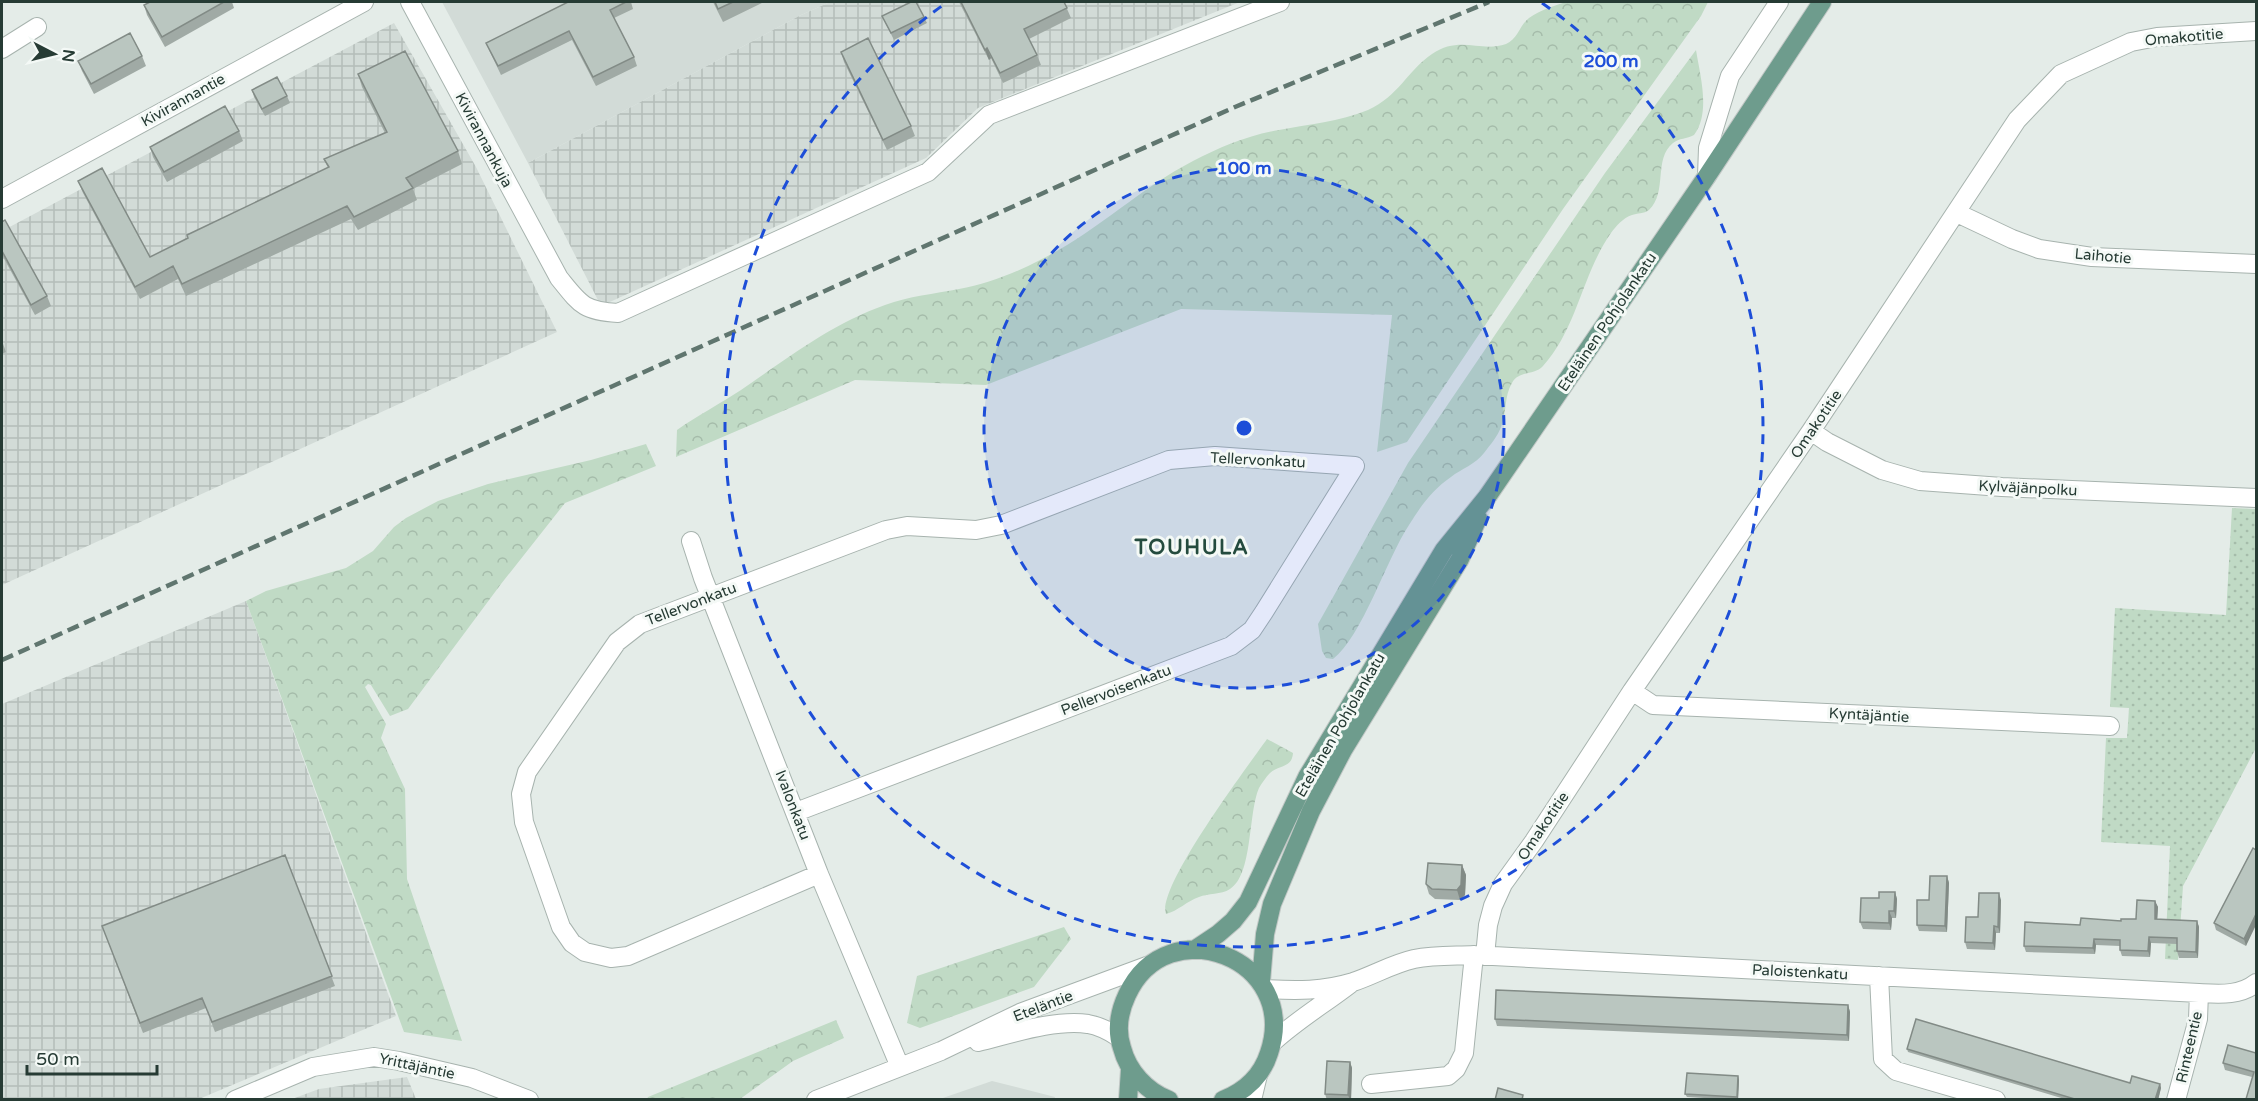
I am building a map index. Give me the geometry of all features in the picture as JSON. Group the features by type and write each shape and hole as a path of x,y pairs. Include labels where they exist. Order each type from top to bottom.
{"main road":[{"name":"Eteläinen Pohjolankatu","path":"1194,950 1226,928 1248,902 1306,777 1443,550 1487,497 1707,176 1822,2"},
{"name":"Eteläinen Pohjolankatu","path":"1273,1042 1274,1022 1263,986 1265,934 1272,903 1311,810 1343,750 1460,559 1487,497"},
{"path":"1128,1100 1130,1069 1118,1037 1119,1019 1132,983 1147,966 1171,953 1194,950 1217,953 1234,959 1263,986"},
{"path":"1223,1100 1246,1088 1258,1075 1266,1063 1273,1042"},
{"path":"1130,1069 1152,1090 1169,1100"}],"street":[{"name":"Kivirannantie","path":"2,199 364,2"},
{"name":"Kivirannankuja","path":"410,2 559,278 580,304 597,312 618,313 928,172 989,115 1280,2"},
{"path":"1707,176 1708,148 1730,76 1779,2"},
{"path":"2,49 37,27"},
{"name":"Omakotitie","path":"1371,1084 1448,1076 1456,1069 1464,1053 1479,955 1490,915 1503,884 1958,213 2017,120 2061,74 2131,42 2157,37 2256,31"},
{"name":"Laihotie","path":"1958,213 2012,239 2039,249 2092,257 2256,264"},
{"name":"Kylväjänpolku","path":"1811,431 1827,442 1882,470 1920,481 2002,487 2256,498"},
{"name":"Tellervonkatu","path":"819,874 628,956 611,958 585,952 572,943 561,927 524,822 521,794 527,772 617,642 640,624 886,530 907,526 976,530 1001,525 1169,460 1215,456 1355,466"},
{"name":"Pellervoisenkatu","path":"796,812 1231,646 1252,630 1355,466"},
{"name":"Ivalonkatu","path":"691,541 819,874 900,1067"},
{"name":"Kyntäjäntie","path":"1632,691 1653,705 2110,726"},
{"name":"Paloistenkatu","path":"1263,986 1304,991 1354,981 1414,959 1479,955 2223,994 2253,986"},
{"name":"Eteläntie","path":"941,1052 1020,1013 1147,966"},
{"path":"1879,976 1883,1059 1896,1071 1996,1100"},
{"name":"Paloistenkatu","path":"1273,1042 1289,1027 1324,1005 1354,981"},
{"name":"Rinteentie","path":"2176,1100 2198,1019 2199,993"},
{"name":"Eteläntie","path":"816,1100 941,1052 1024,1031 1088,1024 1118,1037"},
{"name":"Yrittäjäntie","path":"235,1100 314,1068 374,1057 472,1078 529,1100"},
{"path":"1252,1100 1258,1075"}],"shaded area":[{"path":"442,2 830,2 799,16 528,163"},
{"path":"830,2 1240,2 978,108 926,158 601,306 528,163 799,16"},
{"path":"394,23 476,167 557,332 2,585 2,231"},
{"path":"246,601 396,1016 199,1099 2,1100 2,704"},
{"path":"407,1077 416,1099 292,1099 319,1089"},
{"path":"992,1081 1055,1097 1054,1100 940,1099"}],"green space":[{"path":"1566,2 1708,2 1701,16 1563,209 1407,442 1377,452 1392,315 1181,309 986,385 855,380 676,457 677,430 846,322 894,302 980,284 1021,269 1080,237 1154,184 1203,156 1257,135 1335,120 1368,110 1388,98 1423,61 1442,48 1461,45 1488,47 1506,44 1513,39 1529,18 1542,10"},
{"path":"1696,50 1702,82 1702,116 1694,135 1675,141 1667,150 1663,158 1655,203 1649,210 1626,218 1611,233 1593,266 1564,335 1554,351 1543,366 1519,376 1512,383 1503,421 1496,437 1481,457 1444,482 1422,505 1401,539 1354,633 1333,659 1326,658 1322,651 1318,624 1408,463 1605,173"},
{"path":"646,444 656,466 565,503 501,584 408,709 390,716 371,685 368,684 365,687 386,724 381,738 405,789 407,879 462,1041 404,1032 246,601 266,591 346,568 373,551 394,527 406,518 438,501 488,484 591,460"},
{"path":"2232,508 2256,509 2256,748 2183,886 2178,960 2165,959 2170,846 2101,842 2106,738 2127,738 2129,708 2110,707 2115,608 2226,615"},
{"path":"1267,739 1293,753 1292,758 1288,764 1270,773 1259,788 1243,871 1237,882 1226,891 1199,897 1166,914 1167,900 1175,879 1189,854 1224,799"},
{"path":"1064,927 1071,939 1034,987 920,1028 907,1023 917,976"},
{"path":"836,1020 844,1038 793,1061 740,1099 647,1099 648,1097"}],"building":[{"path":"150,2 224,2 162,37 144,5"},
{"path":"568,2 626,2 610,10 634,57 593,77 569,31 498,66 486,43"},
{"path":"715,2 733,2 718,9"},
{"path":"911,2 916,2 924,17 891,33 882,16"},
{"path":"961,2 1064,2 1067,8 1024,29 1037,55 1000,73 987,48 985,50"},
{"path":"130,33 142,56 91,84 78,61"},
{"path":"868,38 911,126 883,140 841,52"},
{"path":"405,51 458,151 406,178 413,188 354,217 347,206 182,284 173,266 135,287 78,181 102,168 150,257 188,238 187,235 329,167 324,159 387,132 358,74"},
{"path":"277,77 287,96 262,109 252,90"},
{"path":"225,106 239,131 164,172 150,147"},
{"path":"5,220 47,296 31,305 2,251 2,222"},
{"path":"2253,848 2256,850 2256,914 2244,939 2214,923"},
{"path":"285,855 332,976 212,1022 202,998 140,1023 102,926"},
{"path":"1428,863 1462,865 1461,885 1457,890 1432,889 1426,884"},
{"path":"1930,876 1947,876 1945,926 1917,925 1917,900 1929,900"},
{"path":"1879,892 1895,892 1894,911 1889,911 1889,923 1860,922 1861,898 1879,898"},
{"path":"1979,893 1999,893 1998,927 1994,926 1993,943 1965,942 1966,917 1978,917"},
{"path":"2137,900 2155,901 2155,919 2197,921 2196,952 2177,951 2177,938 2149,937 2148,951 2120,950 2120,940 2094,939 2093,948 2024,946 2025,922 2080,925 2081,918 2121,921 2121,919 2136,919"},
{"path":"1496,990 1848,1005 1847,1035 1495,1019"},
{"path":"1916,1019 2130,1083 2132,1076 2160,1084 2155,1100 2078,1100 1907,1049"},
{"path":"2228,1045 2256,1053 2256,1100 2246,1099 2254,1072 2223,1063"},
{"path":"1327,1061 1350,1062 1348,1095 1325,1094"},
{"path":"1687,1073 1738,1076 1737,1097 1685,1094"},
{"path":"1498,1088 1523,1095 1522,1100 1495,1100"}],"railway":[{"path":"2,660 1235,107 1489,2"}],"district":[{"name":"TOUHULA","path":"1192,547"}]}
